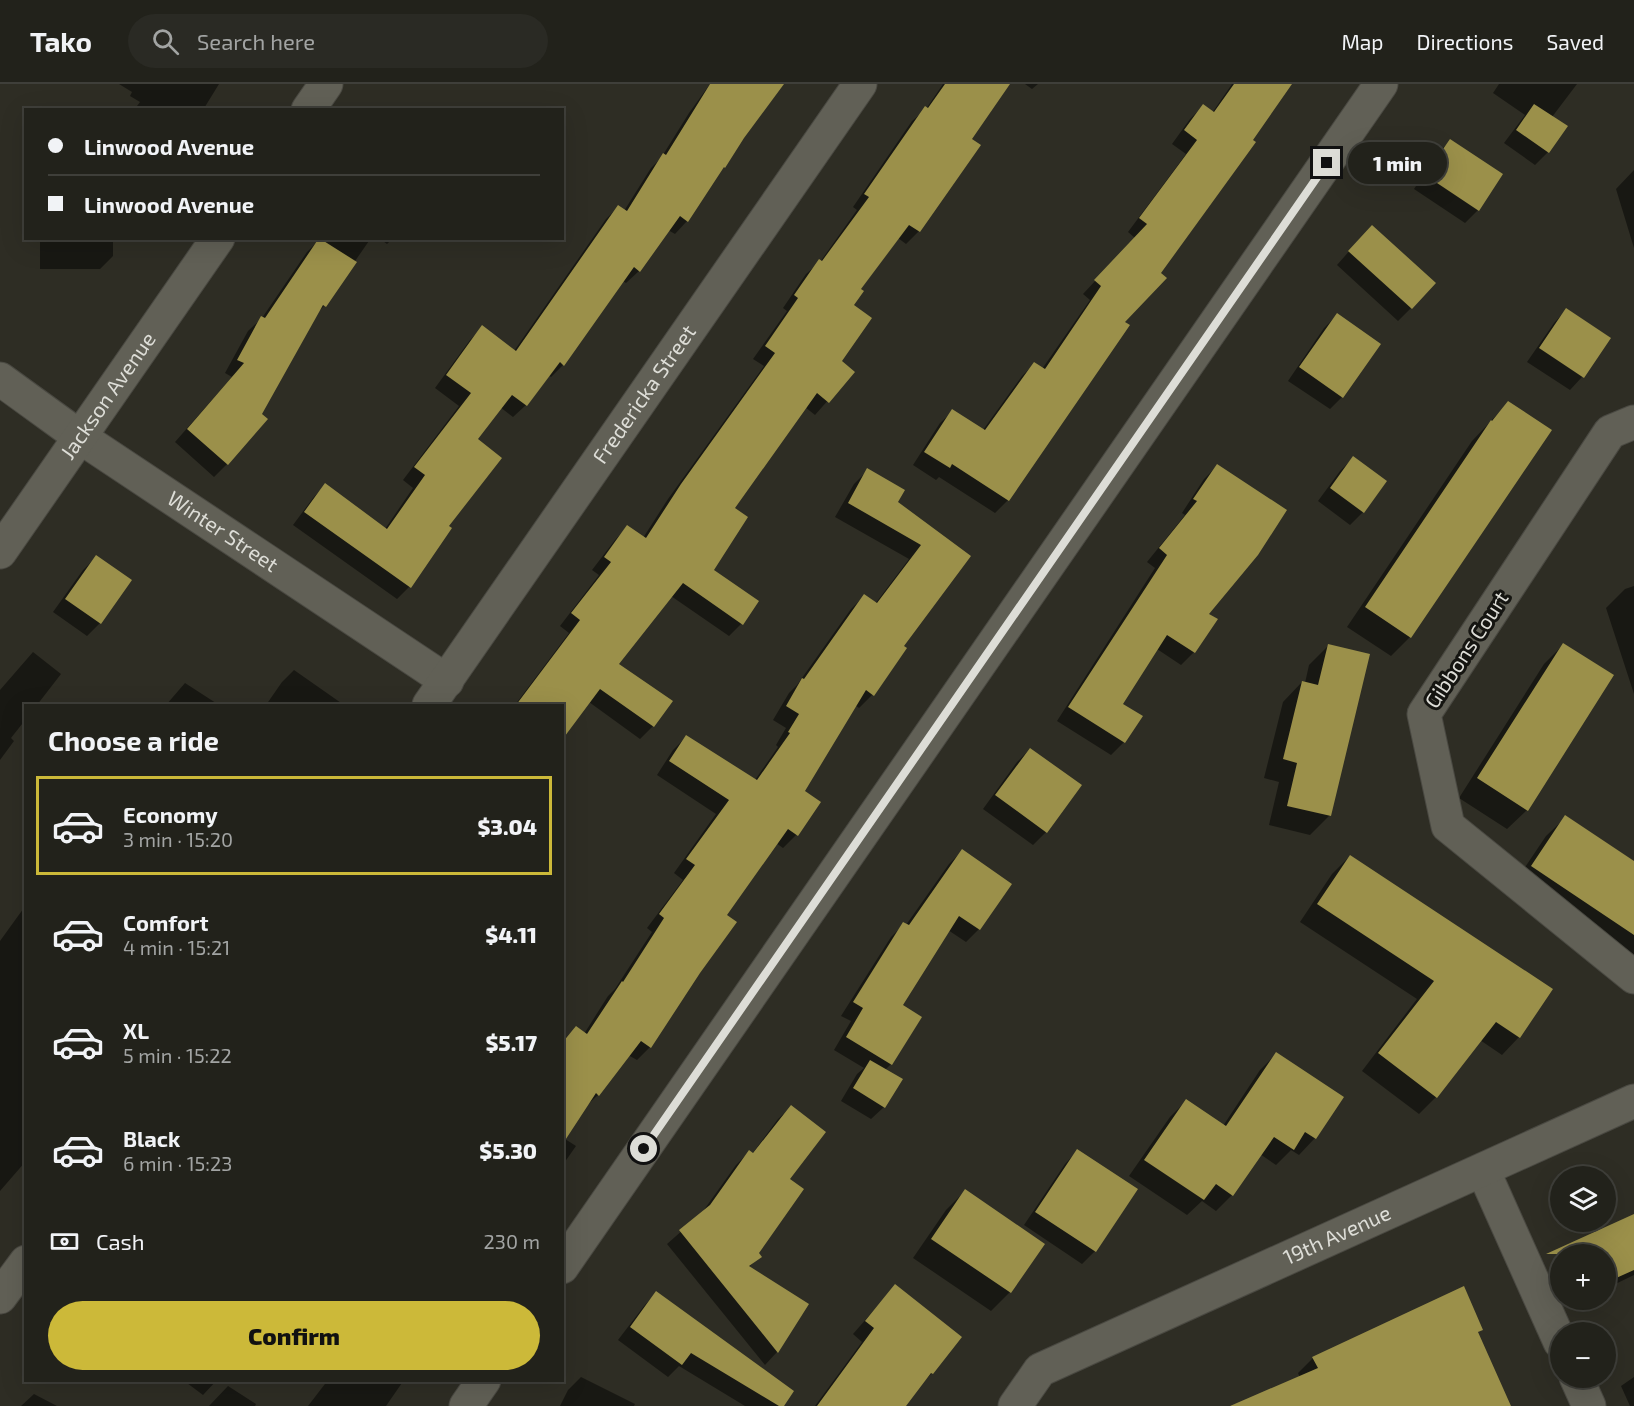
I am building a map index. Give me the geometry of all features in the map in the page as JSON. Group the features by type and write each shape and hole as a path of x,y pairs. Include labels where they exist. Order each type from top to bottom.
{"street":[{"path":"309,108 326,84"},
{"name":"Fredericka Street","path":"438,693 860,84"},
{"path":"564,1264 1381,84"},
{"name":"Jackson Avenue","path":"0,552 217,240"},
{"name":"Winter Street","path":"0,379 438,693"},
{"name":"Gibbons Court","path":"1634,422 1610,432 1424,714 1448,826 1634,977"},
{"name":"19th Avenue","path":"1015,1406 1040,1370 1634,1101"},
{"path":"1483,1170 1551,1322"},
{"path":"0,1297 24,1265"},
{"path":"466,1406 483,1382"},
{"path":"1581,1388 1589,1406"}],"building":[{"path":"710,84 784,84 744,138 688,222 680,216 640,272 634,267 564,366 560,362 527,406 512,395 478,439 502,458 449,526 452,528 411,588 304,512 325,483 387,529 425,475 414,467 471,393 446,375 482,325 516,351 618,205 627,211 663,153 666,155"},
{"path":"945,84 1010,84 972,139 981,145 920,232 909,225 861,289 864,291 854,305 872,318 842,361 855,372 829,403 817,393 735,508 748,517 714,570 759,601 743,625 683,583 619,664 673,701 654,727 600,689 564,737 564,704 517,704 580,620 571,613 611,562 604,557 627,525 646,538 681,484 775,353 765,346 798,298 794,295 819,259 822,261 869,197 864,194 925,106 928,108"},
{"path":"1234,84 1292,84 1253,140 1256,142 1161,273 1167,278 1125,322 1130,325 1009,501 952,464 950,468 924,452 952,409 985,430 1034,362 1045,369 1101,286 1094,280 1147,224 1139,218 1197,140 1184,130 1203,104 1214,112"},
{"path":"1534,104 1568,126 1549,153 1516,130"},
{"path":"1450,139 1503,174 1479,211 1425,175"},
{"path":"1372,225 1436,283 1412,309 1348,251"},
{"path":"318,240 322,240 357,262 326,307 323,305 262,414 268,419 228,465 187,429 244,363 237,360 261,316 265,318"},
{"path":"1566,308 1611,338 1584,378 1539,348"},
{"path":"1337,313 1381,344 1343,398 1299,367"},
{"path":"1508,401 1552,430 1411,638 1365,607 1491,420"},
{"path":"1353,456 1387,481 1364,513 1330,488"},
{"path":"1217,464 1287,510 1258,555 1209,614 1218,619 1195,653 1167,635 1123,704 1143,716 1125,743 1068,707 1167,555 1159,548 1197,501 1193,499"},
{"path":"867,468 905,490 898,502 971,556 904,646 907,648 874,696 866,690 805,791 821,802 798,836 788,829 727,915 737,922 700,973 651,1048 641,1041 599,1096 596,1093 564,1142 564,1041 576,1026 587,1034 623,982 664,918 659,914 695,865 686,859 729,800 669,761 686,735 757,780 790,733 788,732 799,714 786,706 802,678 804,679 864,594 877,603 921,545 848,503"},
{"path":"96,555 132,580 101,624 65,599"},
{"path":"1563,643 1614,675 1528,811 1477,778"},
{"path":"1328,644 1370,654 1331,816 1287,806 1297,763 1283,759 1302,681 1318,685"},
{"path":"1030,748 1082,785 1047,833 995,795"},
{"path":"1565,815 1634,861 1634,935 1531,866"},
{"path":"962,849 1012,884 980,930 959,916 903,1005 922,1017 892,1065 846,1037 863,1008 853,1002 903,922 909,925"},
{"path":"1350,855 1553,989 1520,1038 1496,1022 1437,1098 1378,1053 1434,981 1317,904"},
{"path":"1276,1052 1344,1097 1316,1139 1305,1132 1294,1150 1274,1137 1233,1196 1216,1184 1204,1200 1144,1160 1186,1099 1226,1126"},
{"path":"870,1060 903,1079 885,1108 853,1088"},
{"path":"791,1105 826,1132 790,1179 804,1189 759,1253 762,1257 749,1266 809,1304 778,1353 679,1230 710,1205 749,1150 753,1153"},
{"path":"1077,1149 1138,1189 1096,1252 1035,1212"},
{"path":"965,1189 1045,1244 1011,1293 931,1239"},
{"path":"1634,1214 1634,1270 1616,1278 1616,1244 1568,1244 1594,1232 1616,1232 1616,1222"},
{"path":"895,1284 962,1337 906,1406 817,1406 874,1328 865,1321"},
{"path":"1464,1286 1483,1330 1478,1332 1511,1406 1230,1406 1318,1368 1312,1357"},
{"path":"656,1291 794,1391 784,1406 779,1406 691,1353 682,1365 630,1327"}],"route":[{"path":"644,1149 1327,163"}]}
